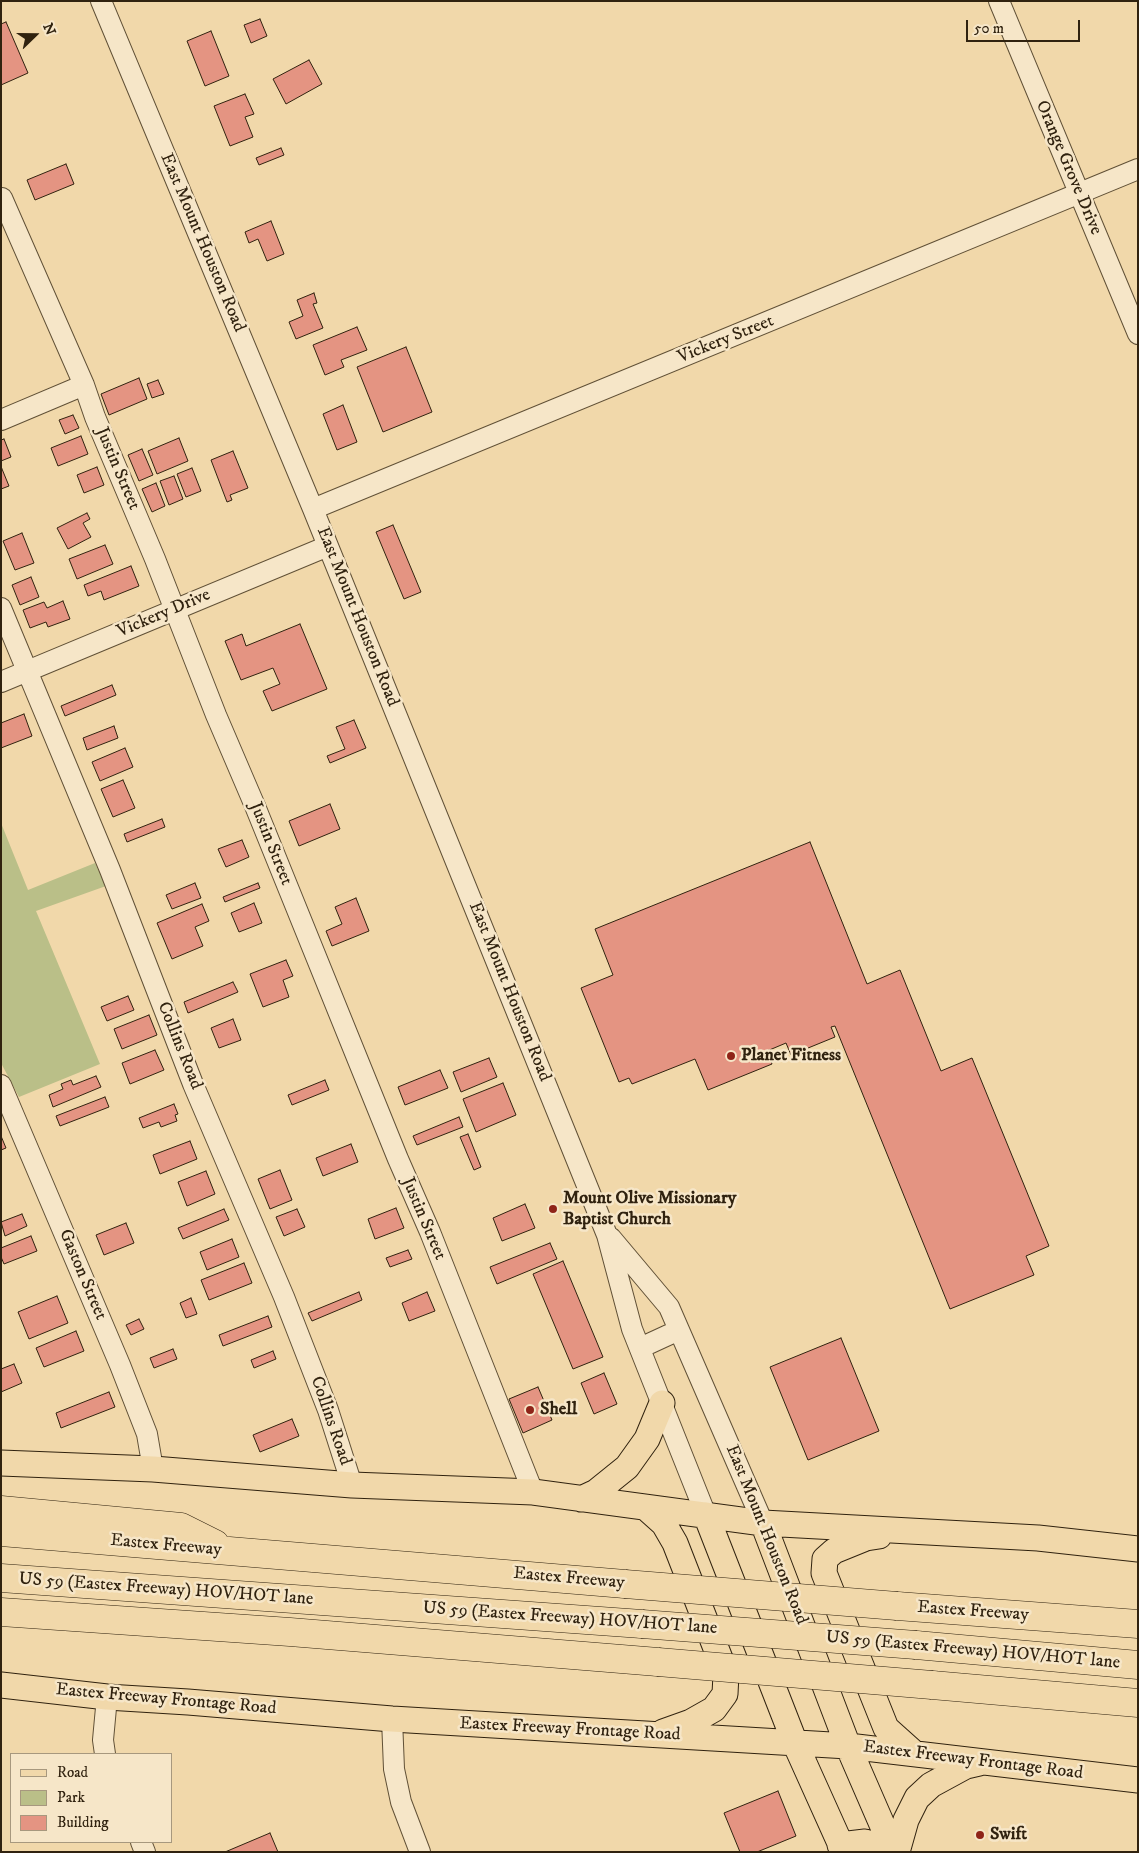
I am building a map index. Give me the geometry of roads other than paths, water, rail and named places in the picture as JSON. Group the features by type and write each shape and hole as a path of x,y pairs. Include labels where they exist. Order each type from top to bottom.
{"highway":[{"path":"1,1510 180,1528 233,1552"},
{"name":"Eastex Freeway","path":"1,1532 625,1584 1138,1624"},
{"name":"US 59 (Eastex Freeway) HOV/HOT lane","path":"1,1578 642,1624 916,1645 1138,1665"},
{"path":"1,1612 300,1633 1138,1703"},
{"path":"1,1631 40,1632 117,1621"}],"main road":[{"path":"581,1499 596,1492 627,1467 647,1439 662,1403"},
{"path":"1,1463 153,1469 352,1485 533,1492 763,1523 1038,1538 1138,1549"},
{"path":"645,1507 664,1524 675,1543 726,1674 725,1694 714,1709 692,1722 654,1735"},
{"name":"East Mount Houston Road","path":"706,1515 836,1850"},
{"name":"East Mount Houston Road","path":"763,1523 848,1746 895,1851"},
{"path":"903,1530 866,1538 834,1551 825,1559 824,1573 886,1728 915,1754"},
{"name":"Eastex Freeway Frontage Road","path":"1,1684 107,1697 392,1719 848,1746 1138,1780"},
{"path":"836,1850 864,1842 895,1851 906,1820 917,1798 931,1785 966,1766 982,1762"}],"street":[{"name":"East Mount Houston Road","path":"101,1 328,546 607,1235 632,1329 706,1515"},
{"name":"Orange Grove Drive","path":"998,1 1138,334"},
{"name":"Vickery Street","path":"313,510 1138,169"},
{"name":"Justin Street","path":"2,198 84,385 95,417 155,559 216,715 398,1159 430,1232 533,1492"},
{"path":"1,420 84,385"},
{"name":"Vickery Drive","path":"1,682 328,546"},
{"name":"Collins Road","path":"1,608 110,870 194,1084 288,1306 328,1410 352,1485"},
{"name":"Gaston Street","path":"1,1085 120,1365 147,1434 153,1469"},
{"name":"East Mount Houston Road","path":"607,1235 669,1307 763,1523"},
{"path":"640,1348 679,1330"},
{"path":"105,1753 102,1740 107,1697"},
{"path":"392,1719 394,1769 401,1802 420,1852"}],"place":[{"name":"Planet Fitness","path":"731,1056"},
{"name":"Mount Olive Missionary Baptist Church","path":"553,1209"},
{"name":"Shell","path":"530,1410"},
{"name":"Swift","path":"980,1835"}]}
